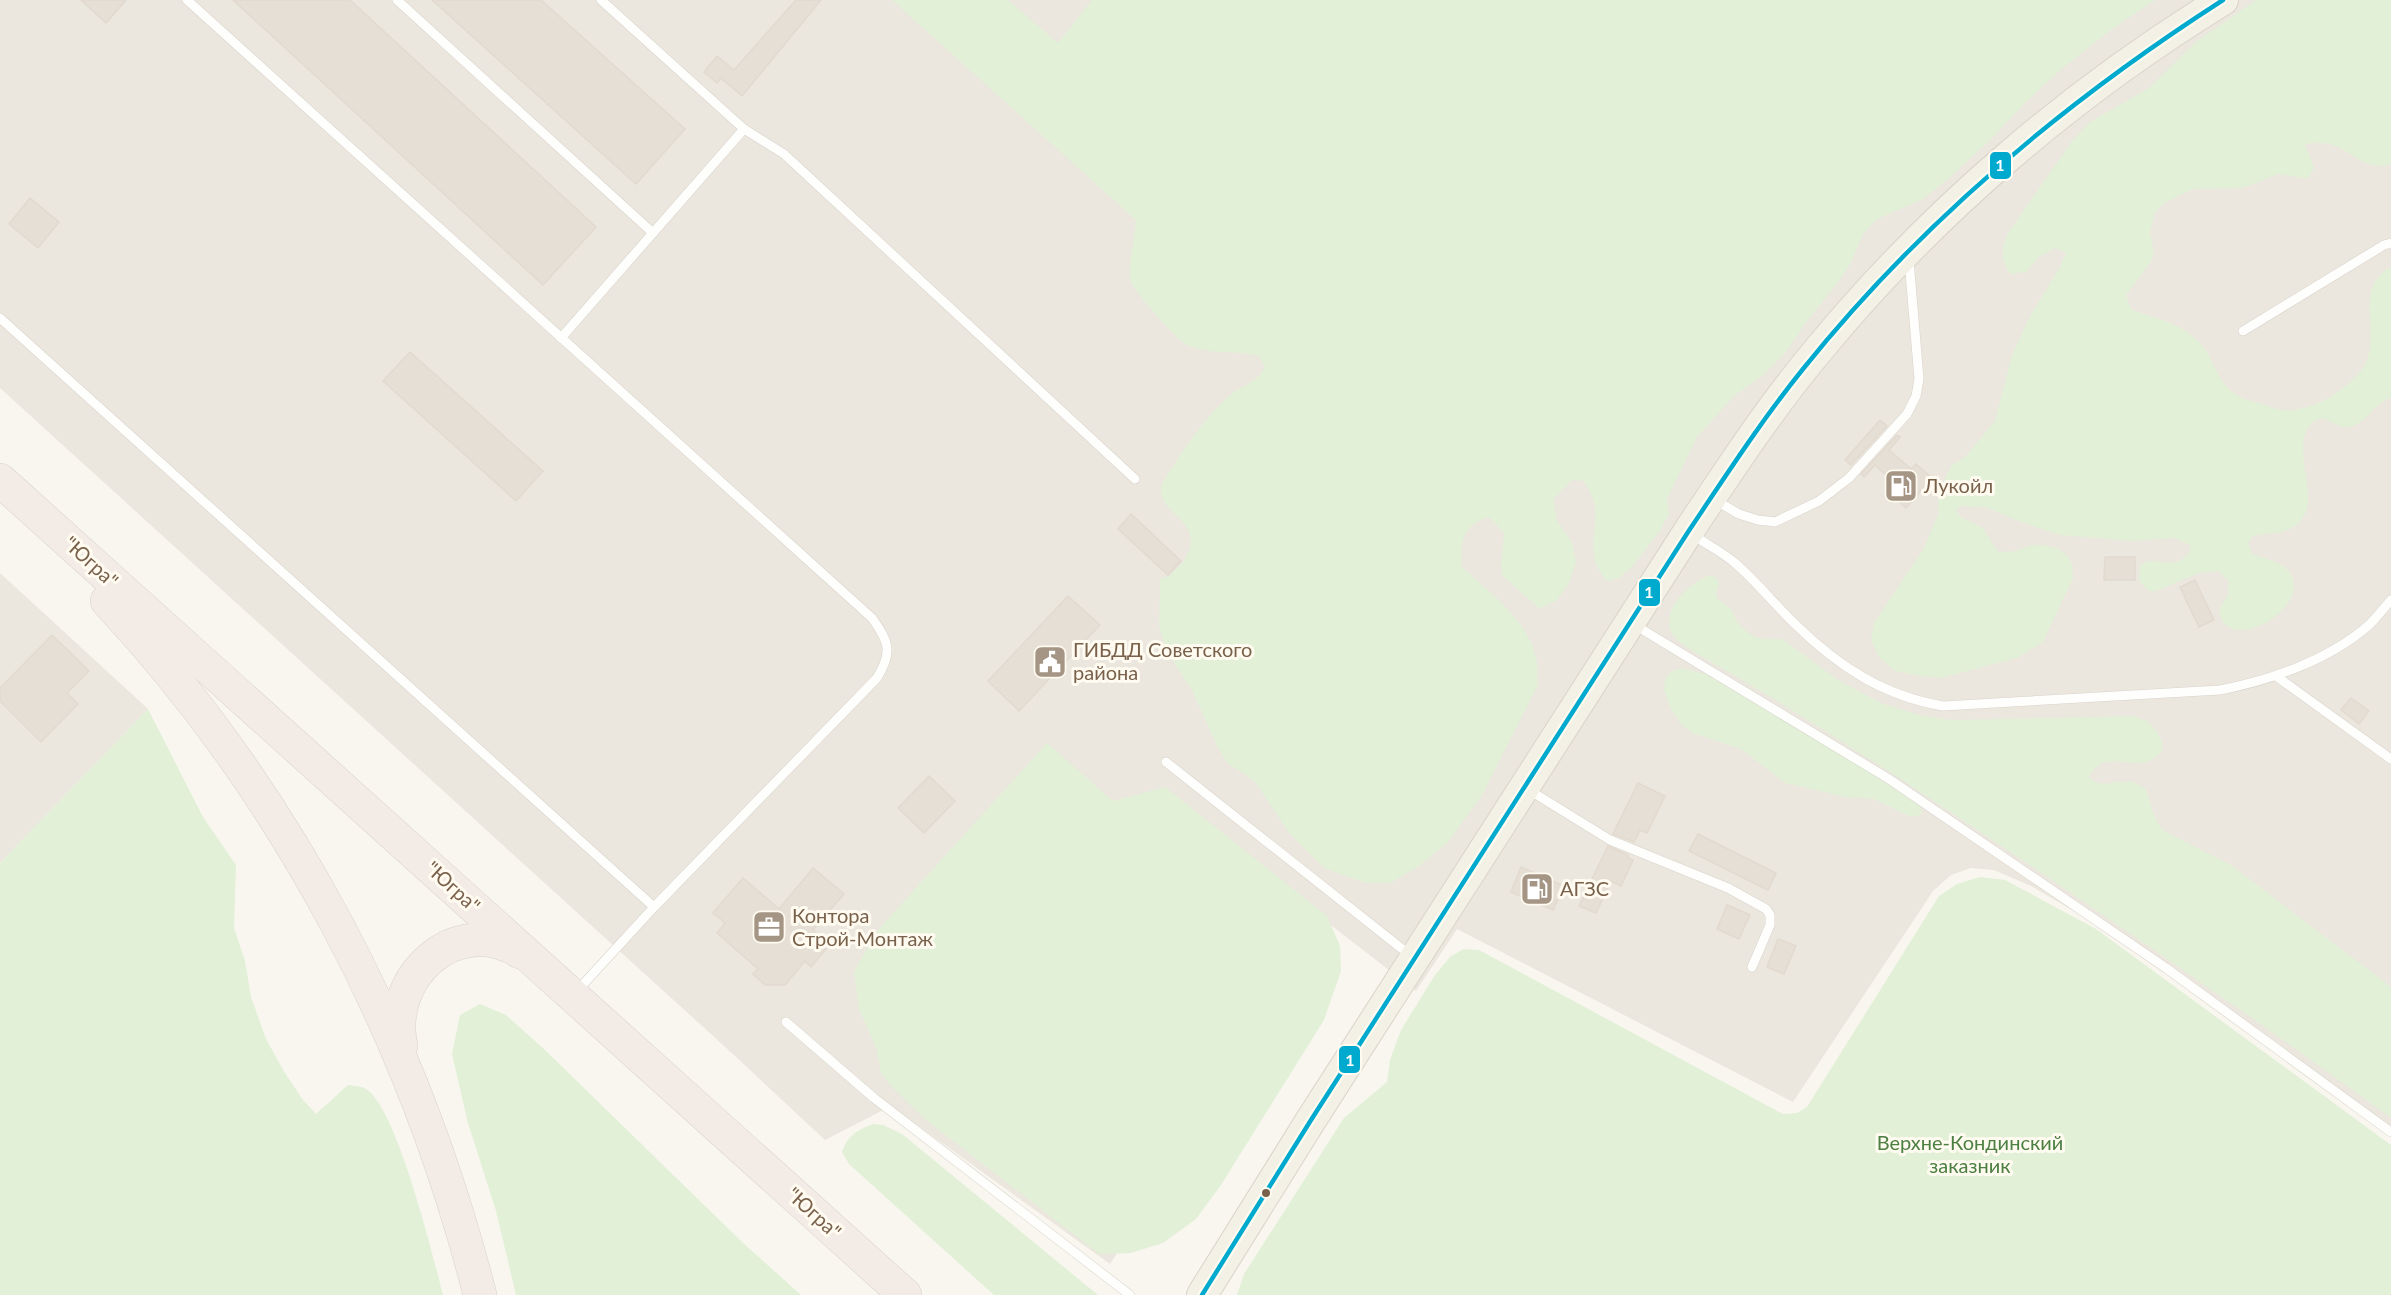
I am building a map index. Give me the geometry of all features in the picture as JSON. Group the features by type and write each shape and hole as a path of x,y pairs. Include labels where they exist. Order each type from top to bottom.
{"highway":[{"name":"\"Югра\"","path":"0,480 905,1295"},
{"name":"\"Югра\"","path":"0,489 129,624 186,694 236,760 319,889 375,997 405,1066 435,1147 480,1295"},
{"path":"405,1066 398,1035 402,1003 414,976 424,963 436,954 452,945 466,941 491,940 517,950 542,966"}],"main road":[{"path":"1202,1295 1414,958 1711,498 1745,447 1813,356 1908,250 2014,153 2093,88 2143,51 2223,0"}],"lane":[{"path":"187,0 872,618 885,636 888,648 884,666 877,678 654,907 574,995"},
{"path":"397,0 653,232"},
{"path":"601,0 744,129 784,154 1135,479"},
{"path":"561,338 744,129"},
{"path":"2243,331 2384,245 2391,243"},
{"path":"1711,498 1739,514 1775,522 1819,501 1850,478 1907,414 1916,396 1919,379 1908,250"},
{"path":"0,318 654,907"},
{"path":"1689,532 1732,560 1825,651 1863,677 1893,693 1943,706 2220,690 2276,676 2319,657 2370,624 2391,600"},
{"path":"1631,623 1889,778 2166,968 2391,1132"},
{"path":"2276,676 2391,759"},
{"path":"1166,762 1414,958"},
{"path":"1524,787 1610,840 1728,888 1766,909 1770,915 1770,925 1752,967"},
{"path":"786,1022 874,1098 1130,1295"}],"shaded area":[{"path":"0,0 2391,0 2391,1137 2099,926 2031,886 1994,870 1971,868 1951,875 1933,891 1793,1102 1457,929 1416,991 1332,926 1110,1264 891,1106 825,1140 0,388"},
{"path":"0,573 148,709 0,863"}],"green space":[{"path":"892,0 1008,0 1058,43 1092,0 2155,0 2111,30 2059,71 1989,141 1923,199 1877,219 1863,234 1851,263 1786,352 1762,376 1735,395 1697,437 1667,499 1669,514 1659,532 1632,567 1619,578 1607,581 1596,563 1593,549 1594,502 1583,481 1572,480 1553,499 1557,521 1572,542 1576,562 1569,583 1557,600 1540,609 1502,575 1504,533 1489,517 1480,520 1468,530 1463,542 1462,567 1500,601 1521,625 1532,644 1537,662 1538,685 1482,795 1448,842 1419,866 1390,883 1365,883 1324,868 1289,833 1256,783 1228,764 1217,746 1193,692 1166,650 1159,626 1161,578 1168,577 1181,564 1191,543 1190,533 1185,525 1166,504 1161,485 1209,416 1229,396 1257,378 1265,367 1259,356 1195,348 1187,345 1174,334 1146,303 1130,279 1136,220"},
{"path":"2256,0 2391,0 2391,164 2376,166 2369,164 2330,144 2305,144 2314,168 2308,179 2278,174 2243,188 2193,189 2164,203 2155,212 2150,232 2154,253 2151,262 2126,295 2131,309 2167,322 2193,336 2204,347 2222,381 2233,393 2275,409 2294,410 2325,400 2344,388 2359,373 2367,360 2370,346 2372,289 2378,277 2391,267 2391,398 2380,404 2356,425 2350,427 2321,419 2312,423 2305,435 2303,449 2308,496 2306,510 2299,522 2285,531 2253,536 2248,543 2252,554 2286,568 2294,585 2291,598 2269,621 2254,628 2240,630 2227,626 2220,615 2220,609 2228,594 2228,580 2218,571 2199,573 2156,591 2149,591 2139,581 2140,565 2153,561 2177,562 2190,552 2190,545 2175,538 2132,541 2060,535 1988,508 1960,506 1956,510 1961,517 1983,528 1998,552 2016,551 2031,545 2057,548 2068,557 2072,564 2073,578 2043,642 2017,658 1941,678 1895,671 1879,657 1871,640 1874,623 1924,548 1938,515 1939,491 1951,466 1966,456 1995,421 2012,355 2030,316 2066,253 2055,248 2039,257 2026,272 2011,274 2003,259 2004,244 2008,233 2072,141 2090,122 2149,88 2196,42"},
{"path":"1711,575 1717,578 1719,584 1716,592 1717,598 1732,610 1737,622 1751,635 1762,639 1782,639 1838,680 1883,704 1923,716 1952,720 2132,716 2147,721 2156,730 2162,742 2160,753 2146,762 2115,761 2101,764 2089,777 2105,784 2132,782 2146,789 2155,817 2166,832 2231,865 2391,987 2391,1118 2306,1056 2003,847 1828,733 1682,644 1672,633 1669,624 1670,615 1680,597 1687,590"},
{"path":"1681,668 1706,674 1886,781 1920,805 1922,814 1909,816 1874,799 1846,797 1785,783 1741,749 1692,733 1680,723 1669,705 1664,689 1665,680 1670,672"},
{"path":"148,709 203,817 236,865 234,928 245,961 251,997 266,1039 303,1100 316,1114 348,1085 366,1089 378,1102 390,1124 412,1184 443,1295 0,1295 0,863"},
{"path":"1047,743 1113,801 1165,787 1327,916 1340,946 1341,971 1324,1020 1221,1185 1196,1219 1163,1243 1131,1253 1099,1254 925,1119 881,1074 876,1047 859,1009 854,972 877,931"},
{"name":"Верхне-Кондинский заказник","path":"1980,877 2005,880 2096,929 2391,1145 2391,1295 1237,1295 1244,1274 1344,1118 1387,1082 1390,1060 1401,1030 1435,975 1451,956 1464,949 1479,950 1783,1114 1797,1113 1807,1107 1939,896 1957,884"},
{"path":"480,1004 506,1015 545,1050 743,1243 801,1295 516,1295 496,1211 468,1123 452,1054 460,1015"},
{"path":"873,1124 883,1125 902,1134 1098,1295 994,1295 849,1164 842,1152 847,1142 857,1131"}],"building":[{"path":"81,0 126,0 106,23"},
{"path":"233,0 350,0 596,227 543,285"},
{"path":"432,0 541,0 685,129 636,184"},
{"path":"796,0 821,0 742,96 721,78 717,83 704,72 717,56 734,70"},
{"path":"30,198 59,222 38,248 9,224"},
{"path":"410,352 543,471 516,501 383,381"},
{"path":"1880,420 1887,426 1851,465 1845,460"},
{"path":"1897,435 1900,437 1889,450 1911,469 1916,464 1932,478 1906,508 1890,493 1897,485 1875,465 1864,477 1861,474"},
{"path":"1131,514 1181,561 1168,575 1118,529"},
{"path":"2105,557 2135,557 2135,580 2104,580"},
{"path":"2195,580 2214,620 2199,627 2180,587"},
{"path":"1068,596 1100,625 1019,711 988,681"},
{"path":"52,635 89,671 67,693 78,704 41,742 0,701 0,688"},
{"path":"2351,698 2369,711 2359,724 2341,710"},
{"path":"929,776 955,801 924,833 898,808"},
{"path":"1638,783 1665,796 1647,833 1640,830 1634,842 1613,834"},
{"path":"1698,834 1776,873 1768,890 1689,851"},
{"path":"1608,846 1628,855 1627,857 1633,860 1621,886 1611,881 1596,913 1579,906"},
{"path":"1521,867 1564,886 1553,910 1511,892"},
{"name":"Контора Строй-Монтаж","path":"813,868 844,894 813,930 818,934 814,939 826,949 811,967 805,961 785,985 765,985 753,974 758,969 717,933 725,923 713,913 743,878 779,909"},
{"path":"1727,905 1750,915 1739,939 1717,929"},
{"path":"1778,939 1796,946 1784,974 1767,967"}],"transit line":[{"name":"1","path":"1202,1295 1311,1120 1688,532 1758,429 1803,369 1848,315 1896,264 1998,168 2107,80 2223,0"}],"place":[{"name":"Лукойл","path":"1901,486"},
{"name":"ГИБДД Советского района","path":"1050,662"},
{"name":"АГЗС","path":"1537,889"},
{"name":"Контора Строй-Монтаж","path":"769,927"}]}
